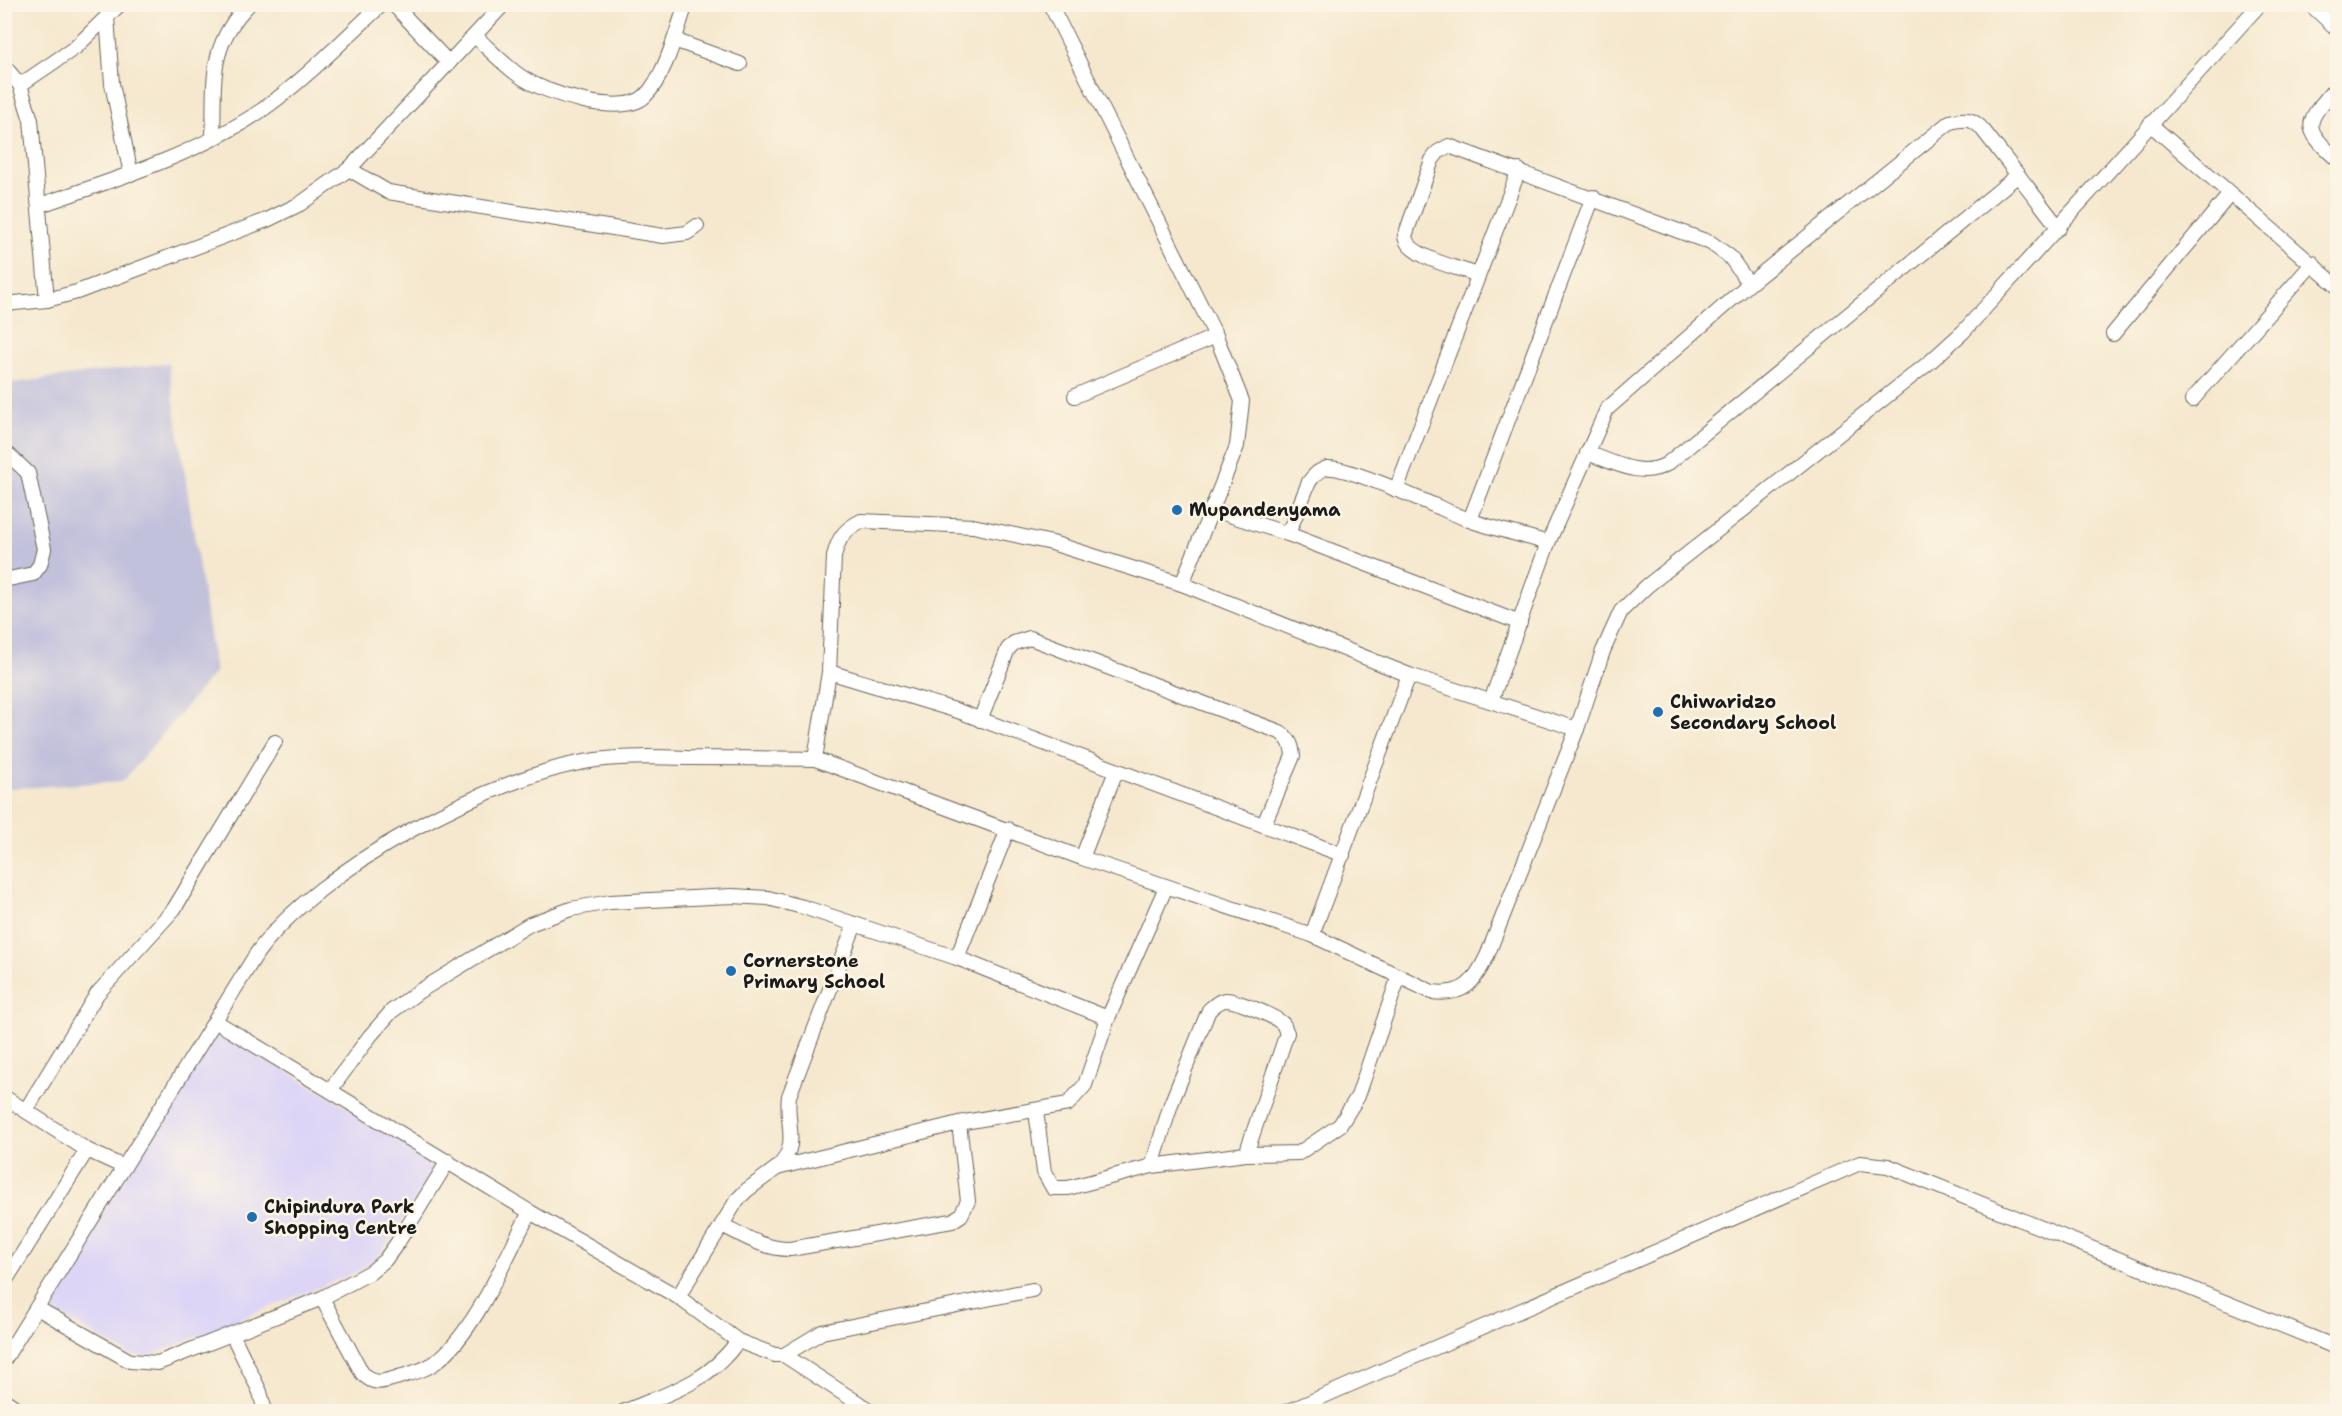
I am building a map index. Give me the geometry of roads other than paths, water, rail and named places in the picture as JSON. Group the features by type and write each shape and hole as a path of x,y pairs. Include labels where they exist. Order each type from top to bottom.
{"street":[{"path":"20,85 63,57 120,4"},
{"path":"213,137 219,47 226,30 249,4"},
{"path":"40,206 132,174 240,124 280,97 382,4"},
{"path":"393,4 449,63"},
{"path":"4,304 46,300 96,286 267,220 300,204 349,169 476,37 504,4"},
{"path":"476,37 520,76 548,91 620,105 635,103 652,88 674,40 686,4"},
{"path":"1050,4 1216,336 1242,401 1242,420 1237,446 1182,584"},
{"path":"4,1360 274,929 331,883 434,818 545,772 597,760 660,757 815,759 1082,858 1312,935 1432,992 1446,994 1460,991 1479,972 1577,729 1603,651 1621,610 1647,586 1931,361 1994,301 2150,124 2260,4"},
{"path":"2310,4 2337,30"},
{"path":"107,17 112,84 132,174"},
{"path":"674,40 740,64"},
{"path":"4,66 20,85 31,120 40,206 46,300"},
{"path":"2337,85 2313,115 2310,123 2310,132 2317,142 2337,160"},
{"path":"1491,701 1548,543 1607,409 1749,284 1950,122 1964,118 1977,123 2059,228"},
{"path":"2150,124 2313,263 2337,287"},
{"path":"1478,275 1414,252 1406,243 1405,236 1432,160 1438,152 1449,146 1593,197 1711,243 1730,257 1749,284"},
{"path":"349,169 388,192 467,206 663,236 687,233 697,226"},
{"path":"1396,490 1519,170"},
{"path":"1587,453 1643,472 1655,470 1667,464 2018,175"},
{"path":"2113,334 2230,194"},
{"path":"1470,520 1593,197"},
{"path":"2192,400 2313,263"},
{"path":"1075,396 1216,336"},
{"path":"4,454 9,455 28,473 44,549 40,565 33,574 4,580"},
{"path":"1288,534 1309,482 1319,471 1337,469 1470,520 1548,543"},
{"path":"1211,508 1288,534 1520,623"},
{"path":"815,759 829,672 834,557 837,542 846,529 861,521 973,526 1052,543 1182,584 1409,675 1577,729"},
{"path":"980,720 1008,649 1014,643 1030,638 1280,732 1292,745 1293,756 1264,824"},
{"path":"829,672 980,720 1343,855"},
{"path":"1312,935 1409,675"},
{"path":"26,1110 97,994 174,909 275,742"},
{"path":"1082,858 1116,771"},
{"path":"957,958 1008,829"},
{"path":"777,1168 959,1123 1068,1104 1076,1098 1085,1085 1108,1017 1166,887"},
{"path":"331,1089 370,1036 392,1011 418,992 530,924 571,909 610,902 732,896 768,898 957,958 1108,1017"},
{"path":"678,1297 722,1225 747,1190 786,1160 792,1143 788,1107 792,1088 855,924"},
{"path":"1036,1111 1044,1172 1053,1188 1068,1188 1152,1166 1246,1154 1299,1153 1340,1125 1358,1096 1399,976"},
{"path":"1152,1166 1171,1104 1209,1010 1216,1003 1226,1000 1236,1001 1274,1019 1283,1024 1287,1033 1246,1154"},
{"path":"215,1021 331,1089 530,1212 678,1297 738,1341 775,1355 784,1355 822,1332 1032,1290"},
{"path":"4,1097 87,1149 124,1167"},
{"path":"722,1225 776,1249 809,1248 952,1221 961,1215 968,1201 959,1123"},
{"path":"4,1283 87,1149"},
{"path":"37,1308 130,1361 145,1364 158,1363 353,1284 386,1260 448,1161"},
{"path":"1287,1412 1860,1163 1888,1166 2337,1348"},
{"path":"322,1298 362,1373 369,1380 379,1383 416,1372 445,1355 469,1326 530,1212"},
{"path":"232,1334 260,1392 265,1412"},
{"path":"623,1412 690,1385 709,1373 738,1341"},
{"path":"784,1355 872,1412"},
{"path":"4,1400 22,1412"}],"place":[{"name":"Mupandenyama","path":"1177,510"},
{"name":"Chiwaridzo Secondary School","path":"1658,712"},
{"name":"Cornerstone Primary School","path":"731,971"},
{"name":"Chipindura Park Shopping Centre","path":"252,1217"}]}
